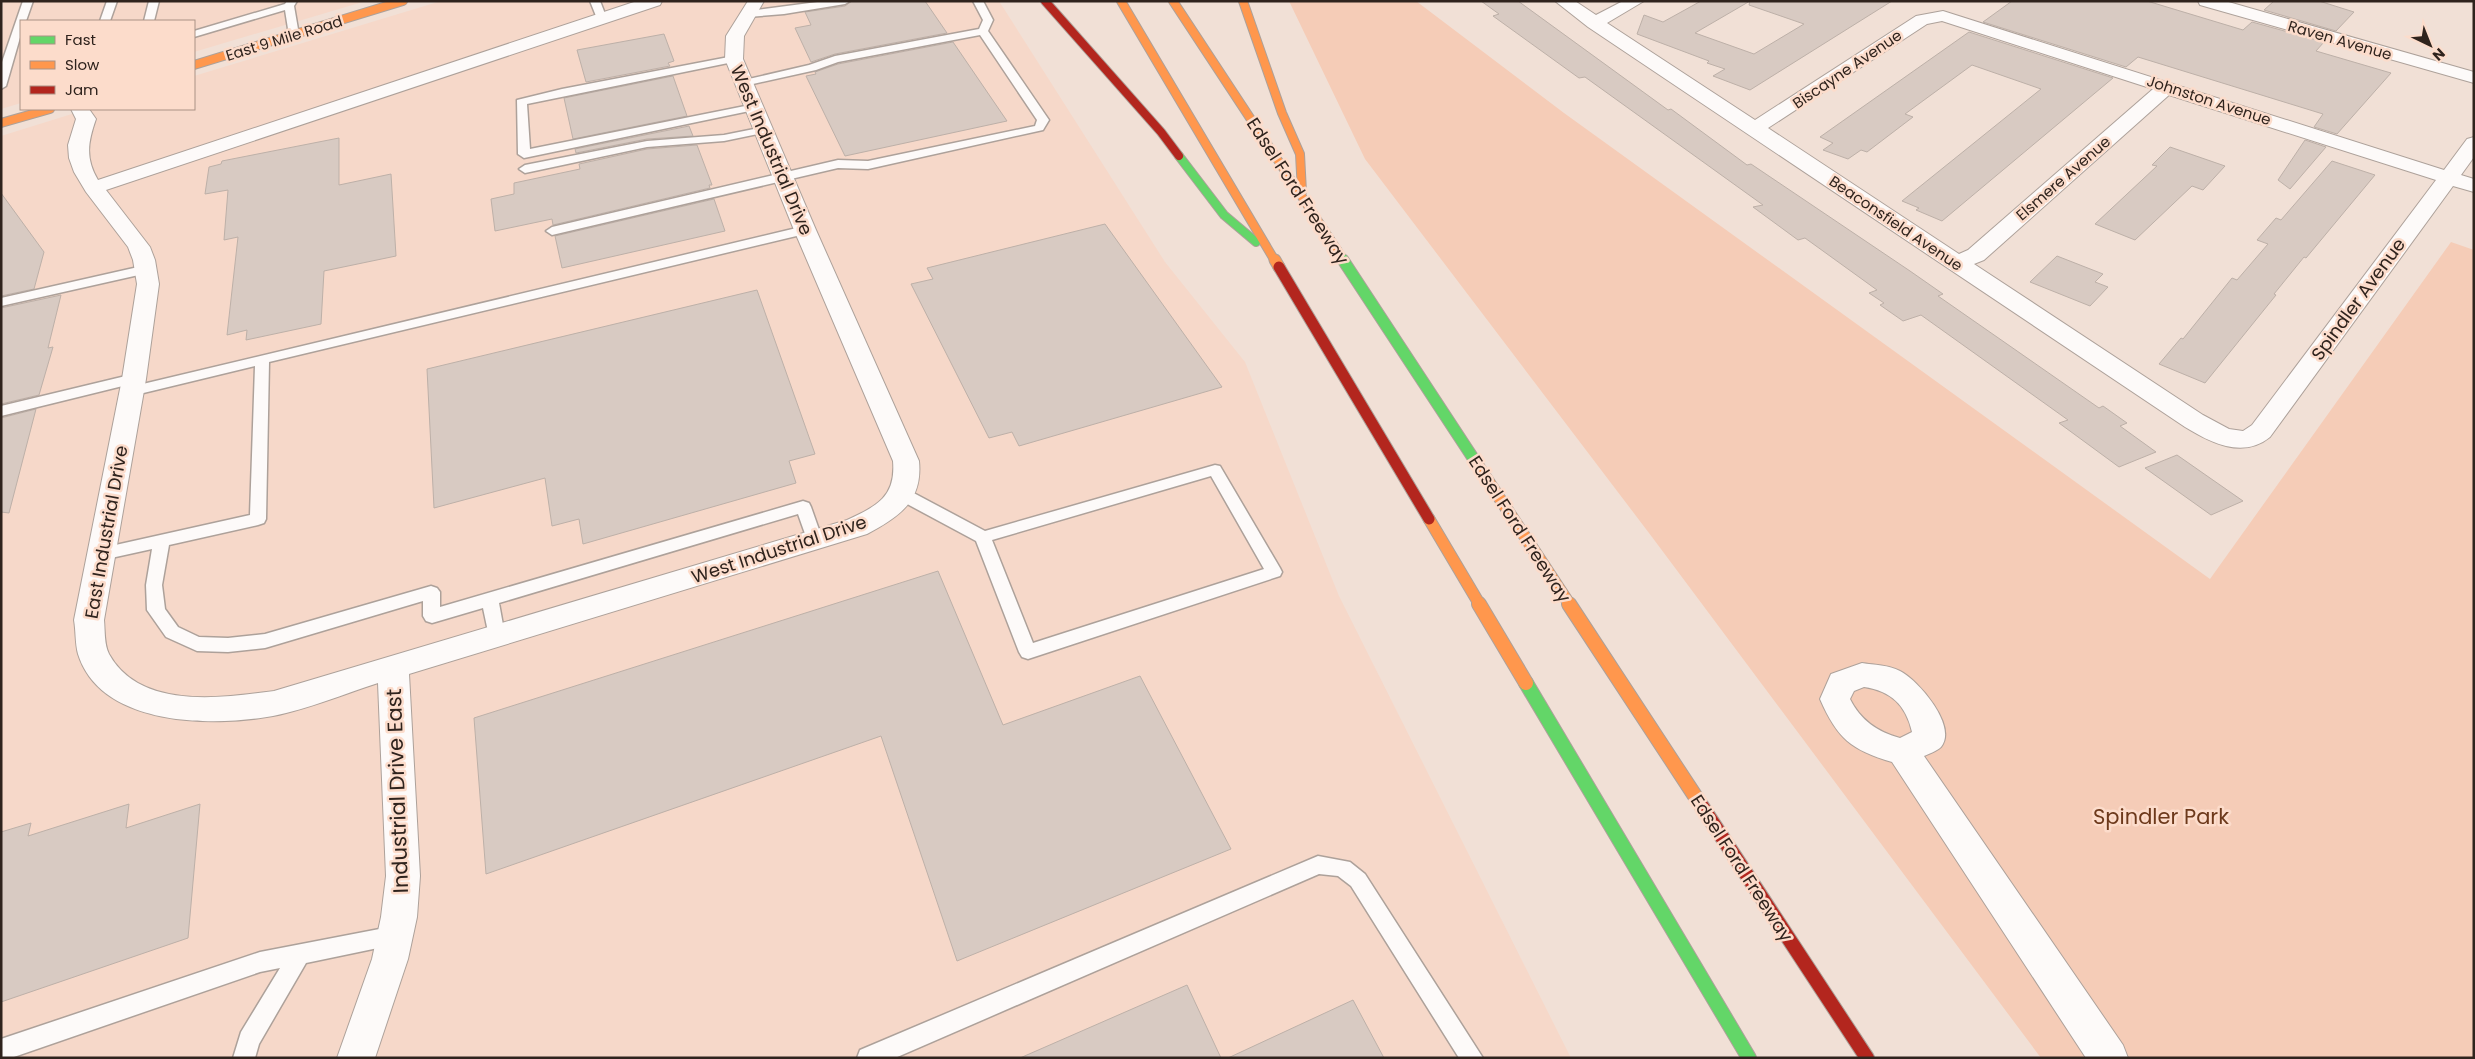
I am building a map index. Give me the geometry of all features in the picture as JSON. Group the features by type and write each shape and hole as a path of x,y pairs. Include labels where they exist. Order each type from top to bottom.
{"main road":[{"name":"East 9 Mile Road","path":"195,65 403,1"},
{"path":"1045,1 1161,132 1224,215 1270,253"},
{"path":"1121,1 1748,1058"},
{"name":"Edsel Ford Freeway","path":"1173,1 1302,194 1348,268 1867,1058"},
{"path":"1243,1 1282,113 1300,154 1302,194"},
{"path":"1,123 46,110"}],"street":[{"path":"93,188 654,1"},
{"name":"Beaconsfield Avenue","path":"1563,1 2207,428 2233,439"},
{"path":"1594,22 1636,1"},
{"name":"Raven Avenue","path":"2206,1 2474,78"},
{"name":"West Industrial Drive","path":"393,667 857,528 878,517 892,506 902,494 908,473 906,461 805,230 734,60 735,36 752,7"},
{"name":"Johnston Avenue","path":"1943,16 2474,186"},
{"name":"Biscayne Avenue","path":"1753,128 1768,121 1922,20 1943,16"},
{"name":"Elsmere Avenue","path":"1956,263 1976,255 2167,87"},
{"name":"East Industrial Drive","path":"81,110 86,119 78,146 80,164 93,188 139,248 147,269 148,284 132,385 89,620 94,656 112,682 142,699 187,709 234,709 274,702 393,667"},
{"name":"Spindler Avenue","path":"2233,439 2244,440 2261,431 2474,143"},
{"name":"Industrial Drive East","path":"356,1058 390,959 403,876 393,667"},
{"path":"1904,752 2109,1058"}],"lane":[{"path":"21,20 27,2 42,1"},
{"path":"105,20 112,1"},
{"path":"149,20 154,1"},
{"path":"595,1 602,19"},
{"path":"752,7 784,11 845,1"},
{"path":"978,1 988,20 983,31"},
{"path":"195,34 290,4 294,35"},
{"path":"1,86 20,22"},
{"path":"744,83 812,68 835,59 983,31"},
{"path":"552,231 662,203 838,164 868,165 1039,128 1043,120 983,31"},
{"path":"734,60 562,92 521,102 524,154 755,108"},
{"path":"525,169 647,144 724,138 764,130"},
{"path":"1,411 262,361 805,230"},
{"path":"1,302 147,269"},
{"path":"102,554 258,519 262,361"},
{"path":"902,494 983,537 1028,652 1274,572 1215,470 983,537"},
{"path":"162,540 154,585 156,610 172,632 197,644 228,645 265,641 431,592 432,616 803,507 815,541"},
{"path":"490,600 496,636"},
{"path":"868,1058 1318,865 1344,868 1358,880 1472,1058"},
{"path":"1,1050 260,962 395,936"},
{"path":"244,1058 249,1040 300,954"}],"shaded area":[{"path":"3,1 366,1 195,52 195,20 20,20 20,103 1,109"},
{"path":"441,1 999,1 1165,262 1245,362 1339,596 1571,1058 1,1058 1,136 85,110 195,110 195,76"}],"green space":[{"name":"Spindler Park","path":"1289,1 1416,1 1564,113 2210,579 2451,242 2474,250 2474,1058 2041,1058 1652,537 1365,159"}],"building":[{"path":"852,1 925,1 947,33 835,54 811,62 795,28 811,25 805,12 845,6"},
{"path":"1481,1 1518,1 1747,165 1751,164 1910,271 1943,294 1938,296 2099,408 2103,406 2127,423 2120,426 2156,452 2119,467 2059,423 2068,420 1921,315 1903,321 1880,305 1884,303 1869,293 1877,290 1805,238 1798,240 1753,207 1763,205 1585,77 1579,78 1493,16 1499,14"},
{"path":"1701,1 1750,1 1892,1 1750,90 1713,76 1725,69 1707,63 1709,61 1637,34 1644,15 1663,22","holes":["1750,1 1749,5 1804,24 1754,54 1695,33"]},
{"path":"2012,1 2147,1 2243,30 2252,22 2324,42 2316,51 2391,73 2337,134 2314,127 2323,114 2138,57 2126,67 1983,22"},
{"path":"2274,1 2319,1 2354,12 2336,31 2264,10"},
{"path":"1969,32 2113,78 1942,221 1916,210 1919,208 1902,201 2041,89 1972,65 1905,114 1913,117 1867,152 1861,150 1848,159 1823,150 1833,143 1820,137"},
{"path":"664,34 674,61 668,63 670,66 586,82 577,50"},
{"path":"953,42 1007,121 845,156 806,76 816,74 815,72 838,64"},
{"path":"673,76 687,116 573,139 564,98"},
{"path":"689,126 693,136 647,139 576,153 575,149"},
{"path":"339,138 339,185 391,174 396,256 324,271 321,324 246,340 247,330 227,335 238,237 224,240 228,190 205,194 209,167 221,164 222,161"},
{"path":"2305,140 2326,147 2290,189 2278,180"},
{"path":"697,145 712,185 709,185 710,188 553,225 552,219 495,231 491,199 514,194 514,183 580,169 579,164 647,149"},
{"path":"2170,147 2225,166 2203,190 2192,186 2135,240 2095,224 2157,166 2152,165"},
{"path":"2332,161 2375,175 2306,258 2304,257 2205,383 2159,364 2181,338 2183,339 2232,278 2237,280 2268,244 2257,240 2276,218 2281,220"},
{"path":"1,193 44,252 34,289 1,296"},
{"path":"714,199 725,231 562,268 555,236"},
{"path":"1105,224 1222,387 1019,446 1012,432 989,438 911,284 933,279 927,268"},
{"path":"2057,256 2103,274 2095,282 2108,287 2090,306 2030,282"},
{"path":"757,290 815,454 789,461 796,483 583,544 579,519 552,526 545,478 434,508 427,369"},
{"path":"61,295 48,348 53,347 39,395 1,404 1,308"},
{"path":"36,409 9,513 1,512 1,418"},
{"path":"2177,455 2243,501 2211,515 2145,468"},
{"path":"938,571 1003,725 1140,676 1231,849 957,961 881,736 486,874 474,718"},
{"path":"129,804 126,828 200,804 188,938 1,1002 1,832 31,823 28,836"},
{"path":"1187,985 1221,1058 1020,1058"},
{"path":"1353,1000 1384,1058 1228,1058"}],"traffic: fast":[{"path":"1179,156 1224,215 1256,242"},
{"path":"1337,250 1477,464"},
{"path":"1526,683 1749,1058"}],"traffic: slow":[{"path":"195,65 403,1"},
{"path":"1121,1 1279,267"},
{"path":"1173,1 1337,250"},
{"path":"1243,1 1282,113 1300,154 1302,192"},
{"path":"1,123 46,110"},
{"path":"1477,464 1699,802"},
{"path":"1429,519 1526,683"}],"traffic: jam":[{"path":"1045,1 1161,132 1179,156"},
{"path":"1279,267 1429,519"},
{"path":"1699,802 1867,1058"}]}
